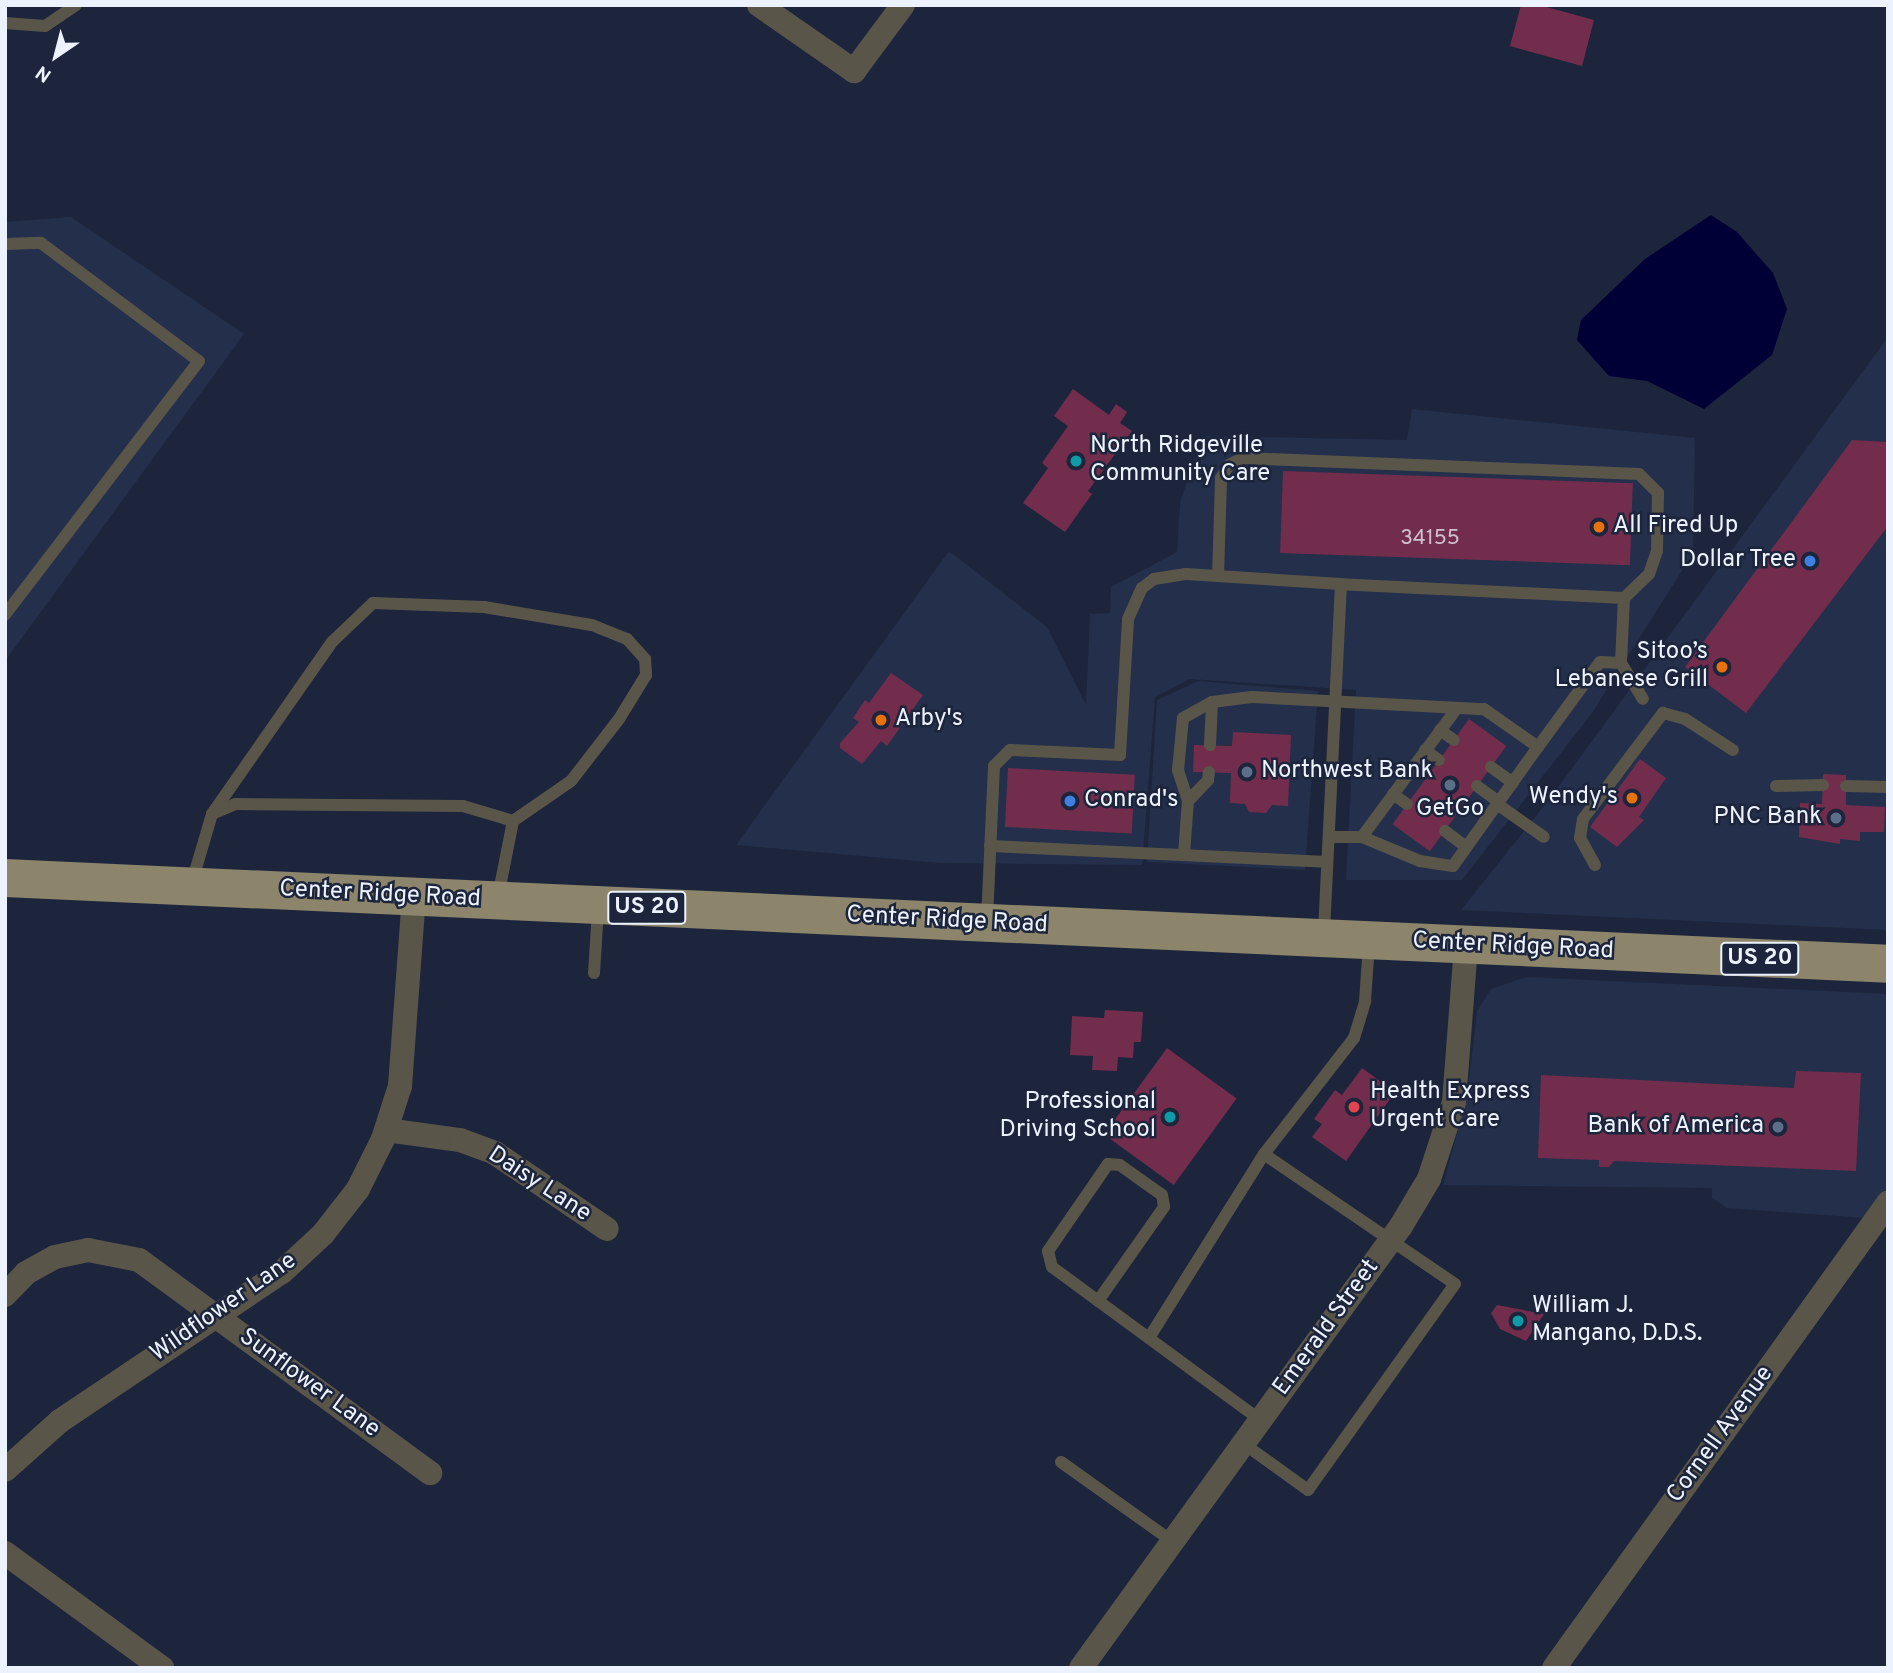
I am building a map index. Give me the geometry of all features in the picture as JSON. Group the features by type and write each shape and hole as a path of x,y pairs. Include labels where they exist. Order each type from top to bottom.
{"main road":[{"name":"Center Ridge Road","path":"5,878 1888,964"}],"street":[{"path":"759,5 854,71 903,5"},
{"name":"Wildflower Lane","path":"5,1470 52,1427 282,1272 323,1234 358,1189 386,1130 400,1086 408,1030 414,897"},
{"name":"Emerald Street","path":"1082,1668 1392,1238 1429,1179 1448,1129 1458,1075 1466,945"},
{"name":"Daisy Lane","path":"386,1130 460,1140 495,1153 607,1229"},
{"name":"Cornell Avenue","path":"1554,1668 1888,1203"},
{"name":"Sunflower Lane","path":"5,1295 26,1273 55,1257 88,1250 114,1252 162,1273 216,1317 430,1473"},
{"path":"5,1553 162,1668"}],"lane":[{"path":"5,23 45,26 76,5"},
{"path":"5,244 41,243 199,360 5,615"},
{"path":"1218,576 1221,478 1229,465 1242,458 1639,474 1658,493 1657,551 1649,574 1624,598 1621,663 1643,699"},
{"path":"986,923 994,766 1010,750 1120,755 1128,619 1142,588 1168,575 1218,576 1624,598"},
{"path":"1324,939 1341,584"},
{"path":"191,886 212,814 332,642 373,603 484,607 592,625 627,639 645,659 646,675 619,719 571,781 513,821 498,901"},
{"path":"1329,837 1362,837 1420,861 1452,866 1600,662 1621,663"},
{"path":"1184,854 1188,801 1178,770 1183,718 1212,702 1252,697 1484,709 1538,747"},
{"path":"1210,745 1212,702"},
{"path":"1362,837 1457,708"},
{"path":"1595,865 1580,838 1583,819 1663,713 1685,719 1733,750"},
{"path":"1440,730 1454,740"},
{"path":"1425,750 1440,760"},
{"path":"1491,767 1513,783"},
{"path":"1188,801 1208,780 1209,772"},
{"path":"1776,786 1822,785"},
{"path":"1477,786 1544,836"},
{"path":"1846,786 1888,788"},
{"path":"1393,794 1407,804"},
{"path":"212,814 235,804 347,802 463,806 513,821"},
{"path":"1444,831 1466,846"},
{"path":"990,846 1328,862"},
{"path":"594,973 598,906"},
{"path":"1149,1338 1265,1154 1354,1038 1365,1000 1369,941"},
{"path":"1244,1444 1308,1490 1455,1283 1265,1154"},
{"path":"1098,1301 1164,1207 1162,1195 1120,1165 1108,1164 1048,1251 1052,1267 1098,1301 1149,1338 1260,1420"},
{"path":"1061,1462 1172,1542"}],"shaded area":[{"path":"1711,215 1737,232 1773,273 1787,309 1772,355 1704,409 1647,381 1609,376 1577,340 1581,320 1645,259"},
{"path":"71,217 244,334 5,661 5,222"},
{"path":"1888,337 1888,930 1461,910 1551,797"},
{"path":"1412,409 1695,438 1693,553 1592,713 1462,880 1346,880 1356,690 1190,679 1155,697 1142,865 940,863 736,845 949,551 1047,627 1086,705 1090,614 1110,613 1111,587 1177,552 1180,502 1203,436 1407,440"},
{"path":"1198,681 1318,691 1305,870 1147,862 1157,700"},
{"path":"1526,977 1888,994 1888,1187 1866,1218 1727,1208 1712,1198 1712,1188 1443,1185 1467,1097 1477,1011 1491,989"}],"building":[{"path":"1521,5 1539,5 1594,20 1582,66 1510,46"},
{"name":"North Ridgeville Community Care","path":"1073,389 1109,415 1116,404 1127,412 1120,423 1132,431 1088,491 1092,494 1065,532 1023,503 1048,468 1042,463 1068,426 1054,416"},
{"path":"1852,440 1888,442 1888,526 1746,713 1685,667"},
{"path":"1283,471 1633,483 1630,565 1280,553"},
{"name":"Arby's","path":"891,673 923,695 887,746 881,741 862,764 840,748 840,743 859,722 853,718 865,700 869,703"},
{"name":"GetGo","path":"1469,719 1506,746 1430,851 1393,824"},
{"name":"Northwest Bank","path":"1233,732 1291,735 1288,806 1272,805 1266,813 1249,812 1245,804 1230,803 1231,773 1193,772 1194,745 1232,746"},
{"path":"1640,759 1666,778 1639,817 1644,820 1617,847 1590,827"},
{"name":"Conrad's","path":"1008,768 1135,775 1132,834 1005,827"},
{"path":"1823,774 1846,775 1846,805 1885,807 1884,832 1860,832 1860,841 1840,839 1840,844 1799,837 1800,803 1822,804"},
{"path":"1105,1010 1143,1012 1141,1042 1134,1042 1133,1058 1118,1057 1117,1071 1092,1070 1093,1056 1070,1055 1072,1016 1104,1018"},
{"name":"Professional Driving School","path":"1167,1048 1237,1099 1174,1185 1104,1135"},
{"name":"Health Express Urgent Care","path":"1362,1068 1395,1092 1346,1161 1312,1137 1322,1124 1314,1119 1335,1090 1342,1095"},
{"path":"1796,1071 1861,1073 1856,1171 1614,1161 1609,1167 1599,1167 1599,1160 1538,1158 1541,1075 1794,1088"},
{"name":"William J. Mangano, D.D.S.","path":"1497,1305 1544,1314 1526,1341 1500,1329 1491,1313"}],"place":[{"name":"North Ridgeville Community Care","path":"1076,461"},
{"name":"All Fired Up","path":"1599,527"},
{"name":"Dollar Tree","path":"1810,561"},
{"name":"Sitoo’s Lebanese Grill","path":"1722,667"},
{"name":"Arby's","path":"881,720"},
{"name":"Northwest Bank","path":"1247,772"},
{"name":"GetGo","path":"1450,785"},
{"name":"Wendy's","path":"1632,798"},
{"name":"Conrad's","path":"1070,801"},
{"name":"PNC Bank","path":"1836,818"},
{"name":"Health Express Urgent Care","path":"1354,1107"},
{"name":"Professional Driving School","path":"1170,1117"},
{"name":"Bank of America","path":"1778,1127"},
{"name":"William J. Mangano, D.D.S.","path":"1518,1321"}]}
